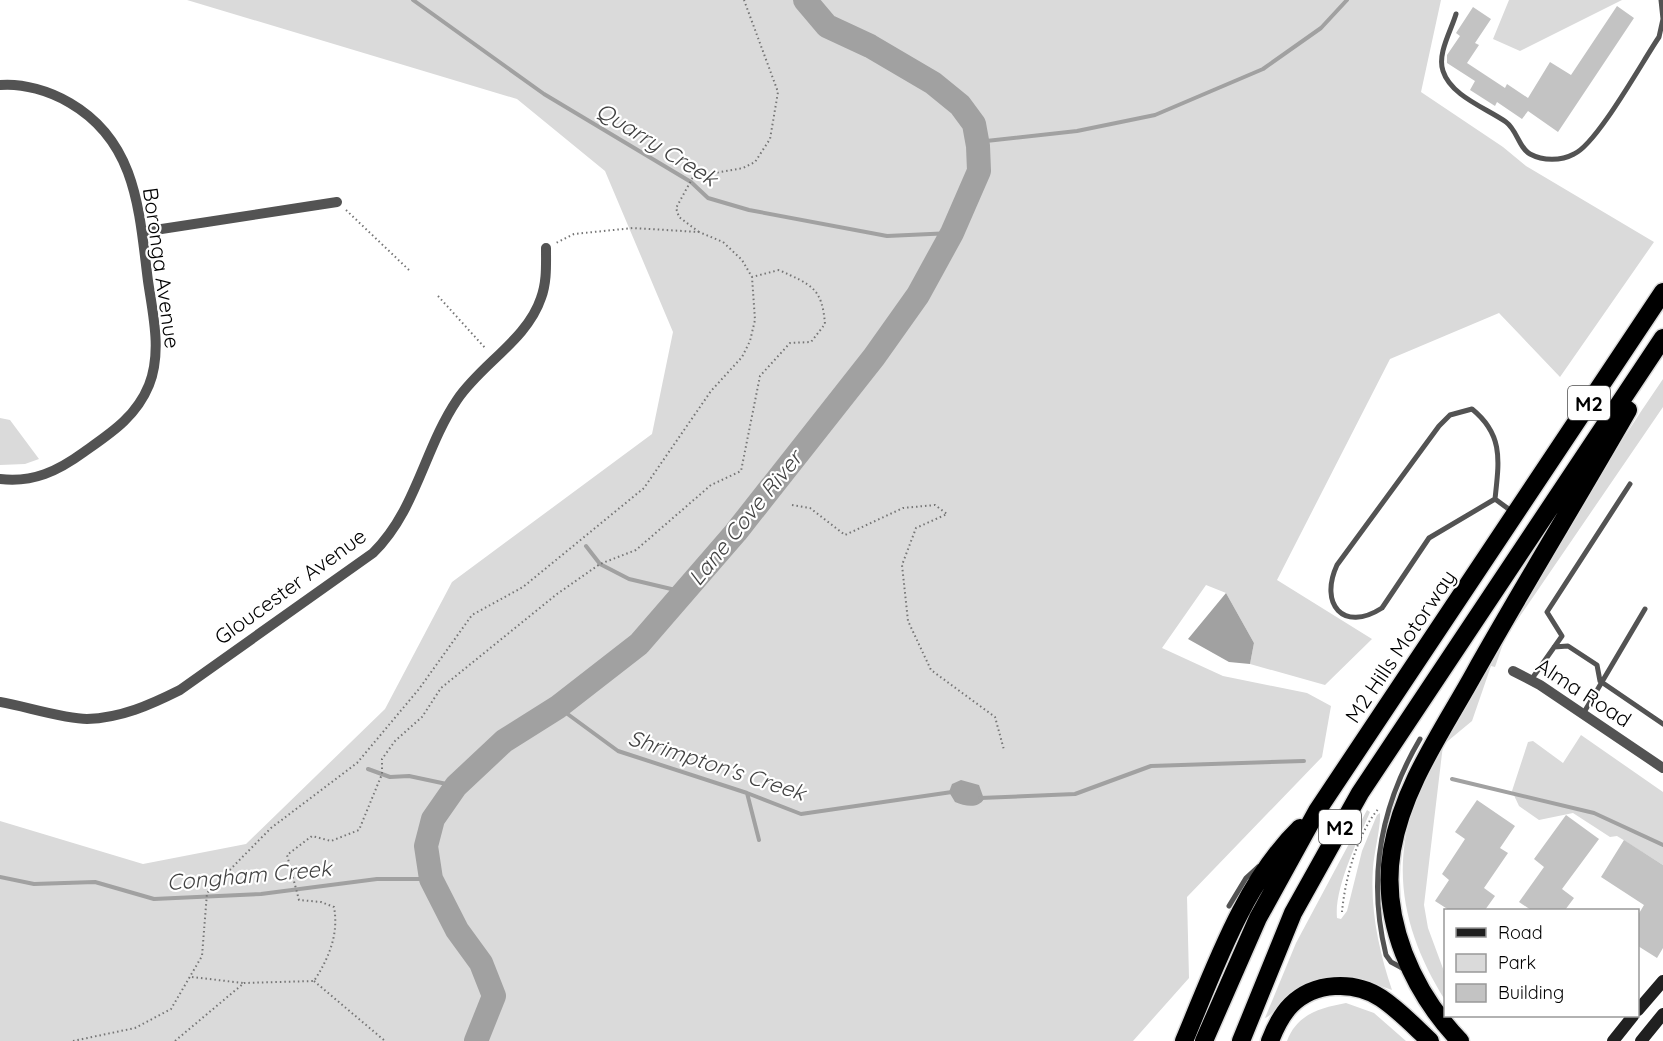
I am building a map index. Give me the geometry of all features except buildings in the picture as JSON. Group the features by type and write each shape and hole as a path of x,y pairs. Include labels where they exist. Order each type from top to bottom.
{"highway":[{"name":"M2 Hills Motorway","path":"1204,1041 1257,918 1317,811 1663,292"},
{"name":"M2","path":"1241,1041 1293,913 1360,793 1663,338"},
{"path":"1460,1041 1438,1015 1411,972 1396,927 1390,896 1392,852 1403,807 1449,715 1663,349"},
{"name":"M2","path":"1185,1041 1220,958 1278,849 1317,811"},
{"path":"1270,1041 1277,1024 1291,1005 1311,991 1337,985 1358,987 1380,996 1430,1041"}],"main road":[{"path":"1639,1009 1663,981"},
{"path":"1641,1041 1663,1014"},
{"path":"1613,1041 1632,1017"}],"street":[{"name":"Boronga Avenue","path":"0,85 45,91 63,99 97,121 110,136 127,170 142,232 156,349 154,368 141,399 121,426 50,474 24,479 0,479"},
{"path":"142,232 337,202"},
{"name":"Gloucester Avenue","path":"0,702 86,719 131,712 180,690 373,553 390,536 401,518 446,418 458,399 526,326 541,299 546,275 546,248"},
{"name":"Alma Road","path":"1513,670 1663,768"}],"lane":[{"path":"1456,14 1443,54 1442,69 1446,78 1470,100 1512,127 1527,153 1540,158 1556,159 1572,155 1588,143 1659,37 1663,19 1661,0"},
{"path":"1472,409 1485,419 1493,431 1498,466 1495,499 1429,538 1382,608 1370,616 1348,616 1332,603 1330,581 1337,565 1439,426 1450,415 1472,409"},
{"path":"1531,680 1562,636 1547,612 1630,484"},
{"path":"1495,499 1515,514"},
{"path":"1583,714 1600,681 1645,609"},
{"path":"1554,647 1568,646 1597,665 1600,681 1663,724"},
{"path":"1411,972 1391,962 1386,955 1378,911 1379,853 1389,803 1396,783 1420,739"},
{"path":"1229,906 1246,878 1278,849"}],"path":[{"path":"73,1041 135,1028 171,1009 192,977 202,956 207,893 250,847 357,763 419,689 472,615 524,587 644,488 711,391 746,348 754,320 752,278 742,261 723,242 699,232 679,217 676,208 693,177 743,168 755,162 770,139 778,92 744,0"},
{"path":"337,202 409,270"},
{"path":"546,248 574,234 633,228 699,232"},
{"path":"314,981 327,961 337,924 334,907 321,902 298,899 287,855 312,836 331,841 359,830 382,774 382,759 395,741 422,717 441,688 556,594 600,564 636,550 711,485 741,471 760,376 790,343 811,342 825,324 823,303 814,287 780,270 752,278"},
{"path":"438,296 495,359"},
{"path":"792,505 810,508 845,535 903,508 936,505 947,514 916,528 902,565 908,621 931,670 995,717 1004,750"},
{"path":"1342,912 1360,843 1375,813 1381,805 1389,803"},
{"path":"192,977 244,983 314,981 385,1041"},
{"path":"175,1041 244,983"}],"green space":[{"path":"187,0 1441,0 1421,92 1503,147 1526,166 1654,242 1560,377 1499,313 1390,359 1277,580 1372,639 1325,685 1250,664 1254,643 1226,593 1206,585 1162,648 1223,676 1307,693 1331,706 1322,757 1187,897 1189,978 1133,1041 0,1041 0,821 143,864 246,844 385,709 452,582 652,434 673,332 605,171 517,99"},
{"path":"1509,0 1622,0 1520,51 1493,39"},
{"path":"1663,379 1663,407 1505,638 1495,667 1491,666 1472,721 1443,745 1424,905 1428,928 1444,971 1444,998 1417,944 1406,904 1403,863 1411,814 1432,761 1460,707 1601,473"},
{"path":"0,418 10,420 39,459 25,464 0,465"},
{"path":"1581,735 1663,792 1663,865 1617,836 1610,837 1573,813 1539,820 1519,806 1512,791 1528,742 1533,741 1563,763"},
{"path":"1367,810 1370,812 1353,850 1339,893 1337,918 1341,919 1347,911 1362,851 1377,815 1380,813 1372,884 1374,915 1379,945 1392,990 1365,981 1325,979 1313,982 1287,996 1265,1018 1296,943"},
{"path":"1346,1003 1374,1013 1406,1041 1287,1041 1291,1032 1303,1018 1327,1007"}],"shaded area":[{"path":"1226,593 1254,643 1250,664 1229,662 1188,639"},
{"path":"961,780 979,785 984,799 971,806 955,802 949,792 952,784"}],"waterway":[{"name":"Quarry Creek","path":"413,0 544,94 691,182 708,198 749,210 887,236 952,233"},
{"name":"Lane Cove River","path":"476,1041 494,996 481,963 457,930 431,879 426,846 433,819 456,786 504,741 558,707 639,644 736,532 874,357 918,295 952,233 979,171 974,124 960,105 933,83 870,46 827,26 805,0"},
{"path":"977,142 1077,131 1155,115 1263,69 1321,28 1347,0"},
{"path":"586,546 600,564 629,579 684,592"},
{"name":"Shrimpton's Creek","path":"558,707 618,751 747,793 801,814 952,792"},
{"name":"Shrimpton's Creek","path":"980,798 1075,794 1151,766 1304,761"},
{"path":"368,769 390,777 409,776 456,786"},
{"path":"1452,779 1594,813 1663,845"},
{"path":"747,793 759,840"},
{"name":"Congham Creek","path":"0,877 34,884 95,882 154,899 261,894 377,879 431,879"}]}
